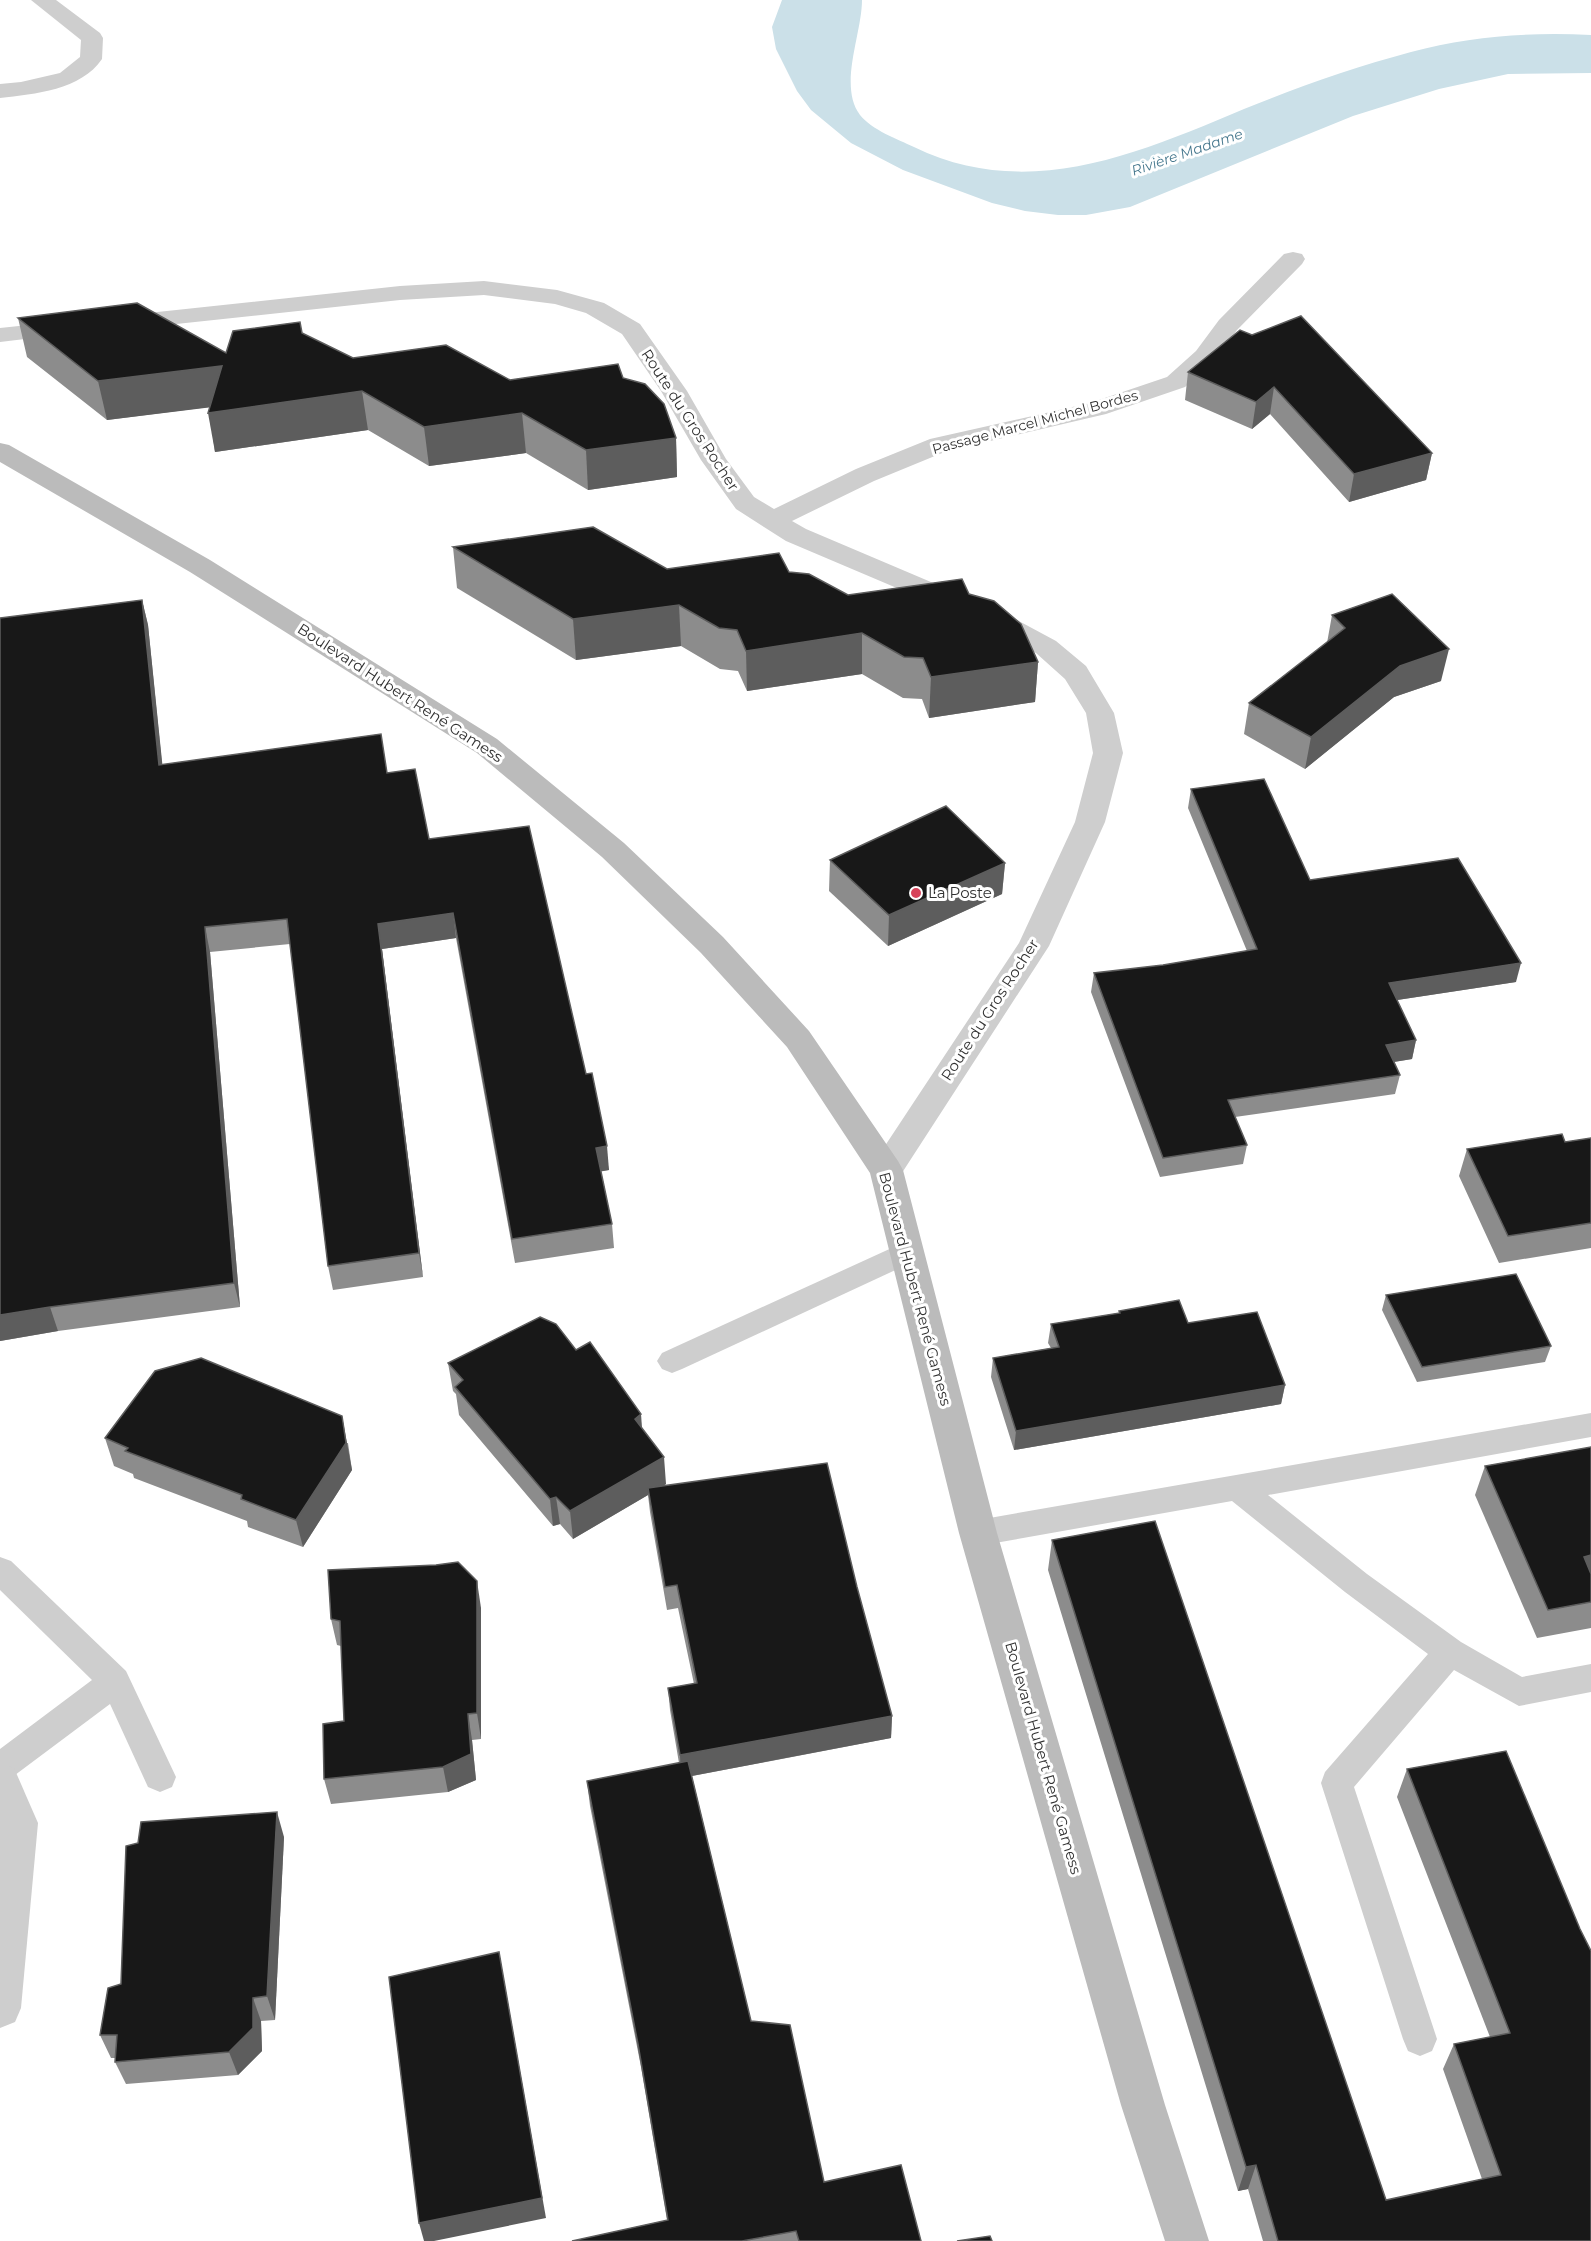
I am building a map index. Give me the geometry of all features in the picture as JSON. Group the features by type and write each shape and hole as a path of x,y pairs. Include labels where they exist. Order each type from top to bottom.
{"street":[{"path":"0,91 21,89 68,78 92,59 92,38 42,0"},
{"name":"Passage Marcel Michel Bordes","path":"773,520 866,475 939,445 1097,409 1176,382 1205,356 1228,325 1293,259"},
{"name":"Route du Gros Rocher","path":"0,335 400,292 484,288 557,297 595,308 631,329 674,391 714,460 745,503 796,535 994,619 1046,647 1076,673 1100,713 1108,753 1090,822 1033,946 886,1170"},
{"name":"Boulevard Hubert René Gamess","path":"0,451 200,566 487,746 613,850 712,945 798,1039 886,1170 978,1533 1143,2104 1187,2241"},
{"path":"0,1781 9,1830 0,2008"}],"lane":[{"path":"672,1361 907,1252"},
{"path":"978,1533 1591,1425"},
{"path":"1237,1487 1356,1582 1450,1652 1520,1692 1591,1678"},
{"path":"0,1570 115,1681 160,1777"},
{"path":"1419,2039 1337,1784 1450,1652"},
{"path":"0,1768 115,1681"}],"water":[{"name":"Rivière Madame","path":"782,0 862,0 851,75 851,90 860,115 878,130 914,147 956,163 998,171 1040,171 1081,166 1122,155 1163,142 1327,78 1411,52 1455,42 1523,35 1591,35 1591,73 1508,74 1439,89 1353,116 1130,207 1086,215 1058,215 1025,211 992,203 903,170 851,143 811,110 797,91 776,49 772,27"}],"building":[{"path":"137,303 226,353 233,331 300,322 302,333 353,358 446,345 510,380 618,364 623,378 645,384 664,404 676,438 586,450 522,413 424,427 362,391 208,413 222,366 98,381 18,318"},
{"path":"1301,316 1432,453 1354,474 1274,387 1256,402 1188,372 1240,330 1252,335"},
{"path":"593,527 667,569 779,553 789,572 809,574 848,595 962,579 969,594 994,601 1021,624 1038,662 931,677 923,658 904,657 862,633 746,651 737,630 719,628 679,605 573,619 453,547"},
{"path":"1392,594 1449,649 1400,666 1311,737 1249,703 1345,628 1332,615"},
{"path":"142,600 159,765 381,734 387,773 415,769 429,839 529,826 586,1074 592,1073 607,1146 596,1148 612,1224 512,1239 453,913 378,924 419,1253 328,1266 287,919 205,927 234,1283 0,1315 0,618"},
{"path":"1264,779 1310,880 1458,858 1521,963 1389,983 1416,1040 1386,1045 1400,1075 1228,1100 1247,1145 1163,1158 1094,973 1163,965 1257,949 1191,789"},
{"path":"946,806 1005,863 889,915 830,860"},
{"path":"1562,1134 1565,1142 1591,1138 1591,1223 1508,1236 1467,1149"},
{"path":"1516,1274 1551,1346 1422,1367 1386,1295"},
{"path":"1179,1300 1188,1323 1257,1312 1285,1385 1016,1431 993,1358 1059,1347 1051,1324 1120,1313 1119,1311"},
{"path":"540,1317 556,1324 576,1350 590,1342 641,1414 635,1419 664,1457 570,1511 556,1497 550,1499 455,1387 463,1380 448,1363"},
{"path":"201,1358 342,1416 346,1443 296,1520 241,1499 242,1495 125,1451 128,1448 105,1438 155,1371"},
{"path":"1591,1447 1591,1555 1584,1557 1591,1574 1591,1602 1548,1610 1485,1466"},
{"path":"827,1463 892,1716 680,1755 668,1688 697,1683 677,1585 665,1587 648,1488"},
{"path":"1155,1521 1386,2200 1501,2175 1454,2044 1510,2033 1407,1769 1506,1751 1591,1951 1591,2241 1278,2241 1256,2165 1246,2167 1052,1540"},
{"path":"458,1562 477,1581 477,1713 468,1714 471,1754 443,1767 324,1779 323,1724 344,1721 340,1621 331,1619 328,1570"},
{"path":"688,1761 751,2021 790,2025 824,2182 901,2165 921,2241 799,2241 796,2231 742,2241 572,2241 668,2220 638,2044 587,1781"},
{"path":"277,1812 267,1996 253,1998 253,2028 229,2052 115,2062 117,2035 100,2035 108,1988 121,1984 126,1846 138,1843 141,1822"},
{"path":"499,1952 542,2198 419,2223 389,1977"},
{"path":"990,2236 992,2241 957,2241"}],"place":[{"name":"La Poste","path":"916,893"}]}
